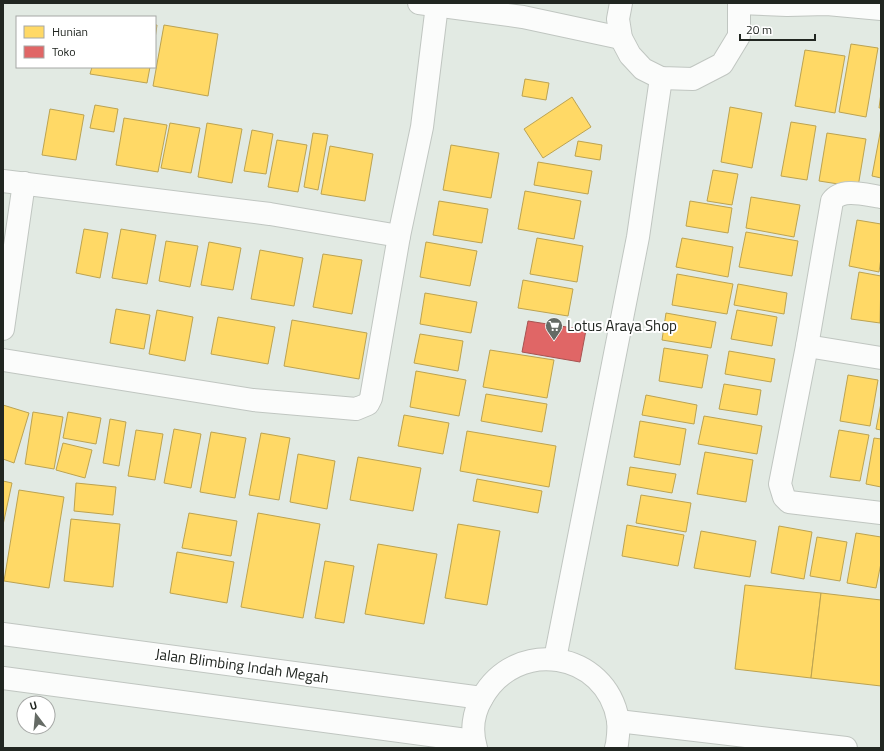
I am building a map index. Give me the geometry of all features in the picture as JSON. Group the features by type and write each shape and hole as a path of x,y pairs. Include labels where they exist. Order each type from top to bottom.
{"street":[{"path":"621,3 618,19 621,38 630,55 644,69 661,78 694,79 722,64 739,36 739,3 787,5 827,4 881,9"},
{"path":"3,360 253,400 356,409 368,404 372,398 399,236 422,127 428,4 523,17 621,38"},
{"path":"555,659 638,237 661,78"},
{"path":"3,328 13,182 270,214 399,236"},
{"path":"881,197 845,193 837,197 832,202 807,346 780,484 782,492 789,502 881,513"},
{"path":"807,346 881,358"},
{"name":"Jalan Blimbing Indah Megah","path":"3,634 482,698"},
{"path":"3,678 475,744 474,723 478,704 487,688 501,674 518,664 536,659 555,659 578,665 597,679 611,698 618,721 616,748"},
{"path":"618,721 846,748"}],"building: Hunian":[{"path":"164,25 218,34 208,96 153,86"},
{"path":"851,44 878,48 866,117 839,112"},
{"path":"805,50 845,56 835,113 795,106"},
{"path":"92,68 150,68 147,83 90,74"},
{"path":"525,79 549,83 546,100 522,96"},
{"path":"881,93 881,108 879,108"},
{"path":"572,97 591,127 543,158 524,129"},
{"path":"95,105 118,109 114,132 90,128"},
{"path":"730,107 762,113 752,168 721,162"},
{"path":"50,109 84,115 76,160 42,155"},
{"path":"124,118 167,125 158,172 116,165"},
{"path":"791,122 816,126 807,180 781,176"},
{"path":"170,123 200,128 191,173 161,168"},
{"path":"207,123 242,129 232,183 198,177"},
{"path":"881,128 881,178 872,176"},
{"path":"252,130 273,134 266,174 244,171"},
{"path":"313,133 328,135 318,190 304,187"},
{"path":"827,133 866,139 858,187 819,181"},
{"path":"277,140 307,145 298,192 268,187"},
{"path":"578,141 602,145 600,160 575,156"},
{"path":"451,145 499,153 491,198 443,190"},
{"path":"330,146 373,154 365,201 321,194"},
{"path":"538,162 592,171 588,194 534,185"},
{"path":"713,170 738,174 732,205 707,201"},
{"path":"525,191 581,201 574,239 518,229"},
{"path":"751,197 800,205 794,237 746,228"},
{"path":"439,201 488,209 482,243 433,235"},
{"path":"690,201 732,208 728,233 686,226"},
{"path":"857,220 881,224 881,258 879,272 849,266"},
{"path":"84,229 108,233 100,278 76,273"},
{"path":"121,229 156,235 147,284 112,278"},
{"path":"746,232 798,241 792,276 739,267"},
{"path":"537,238 583,246 577,282 530,274"},
{"path":"682,238 733,247 728,277 676,267"},
{"path":"166,241 198,246 190,287 159,281"},
{"path":"209,242 241,248 233,290 201,285"},
{"path":"426,242 477,251 470,286 420,277"},
{"path":"260,250 303,258 294,306 251,299"},
{"path":"323,254 362,260 352,314 313,307"},
{"path":"859,272 881,276 880,323 851,319"},
{"path":"677,274 733,284 727,314 672,305"},
{"path":"523,280 573,289 568,316 518,308"},
{"path":"738,284 787,293 784,314 734,305"},
{"path":"425,293 477,302 471,333 420,324"},
{"path":"116,309 150,315 144,349 110,343"},
{"path":"157,310 193,317 185,361 149,354"},
{"path":"737,310 777,317 772,346 731,339"},
{"path":"666,313 716,322 711,348 662,340"},
{"path":"218,317 275,327 268,364 211,354"},
{"path":"292,320 367,333 359,379 284,366"},
{"path":"420,334 463,341 458,371 414,363"},
{"path":"664,348 708,355 702,388 659,381"},
{"path":"490,350 554,360 547,398 483,387"},
{"path":"729,351 775,359 771,382 725,374"},
{"path":"416,371 466,380 459,416 410,407"},
{"path":"848,375 878,380 870,426 840,421"},
{"path":"724,384 761,390 757,415 719,409"},
{"path":"486,394 547,404 542,432 481,421"},
{"path":"646,395 697,405 694,424 642,415"},
{"path":"881,403 881,430 876,429"},
{"path":"3,405 29,413 14,463 3,459"},
{"path":"33,412 63,417 54,469 25,464"},
{"path":"68,412 101,418 96,444 63,438"},
{"path":"404,415 449,423 443,454 398,446"},
{"path":"704,416 762,426 757,454 698,444"},
{"path":"110,419 126,422 119,466 103,463"},
{"path":"640,421 686,429 680,465 634,457"},
{"path":"174,429 201,434 191,488 164,483"},
{"path":"136,430 163,434 155,480 128,476"},
{"path":"839,430 869,435 860,481 830,477"},
{"path":"467,431 556,446 549,487 460,471"},
{"path":"211,432 246,438 235,498 200,492"},
{"path":"261,433 290,438 279,500 249,495"},
{"path":"874,438 881,439 881,487 866,484"},
{"path":"63,443 92,450 85,478 56,470"},
{"path":"705,452 753,460 746,502 697,494"},
{"path":"298,454 335,461 327,509 290,502"},
{"path":"358,457 421,468 413,511 350,500"},
{"path":"630,467 676,474 672,493 627,485"},
{"path":"477,479 542,491 538,513 473,501"},
{"path":"3,481 12,483 3,525"},
{"path":"76,483 116,487 113,515 74,511"},
{"path":"19,490 64,497 49,588 4,581"},
{"path":"641,495 691,503 686,532 636,523"},
{"path":"189,513 237,521 231,556 182,548"},
{"path":"258,513 320,524 303,618 241,607"},
{"path":"71,519 120,524 113,587 64,581"},
{"path":"458,524 500,531 487,605 445,598"},
{"path":"627,525 684,535 678,566 622,556"},
{"path":"779,526 812,532 804,579 771,573"},
{"path":"701,531 756,541 750,577 694,568"},
{"path":"856,533 881,537 881,563 876,588 847,583"},
{"path":"817,537 847,542 840,581 810,576"},
{"path":"378,544 437,554 424,624 365,614"},
{"path":"177,552 234,562 227,603 170,593"},
{"path":"325,561 354,566 344,623 315,618"},
{"path":"745,585 821,593 811,678 735,669"},
{"path":"821,593 881,600 881,686 811,678"}],"building: Toko":[{"name":"Lotus Araya Shop","path":"528,321 586,330 580,362 522,352"}],"place":[{"name":"Lotus Araya Shop","path":"554,341"}]}
